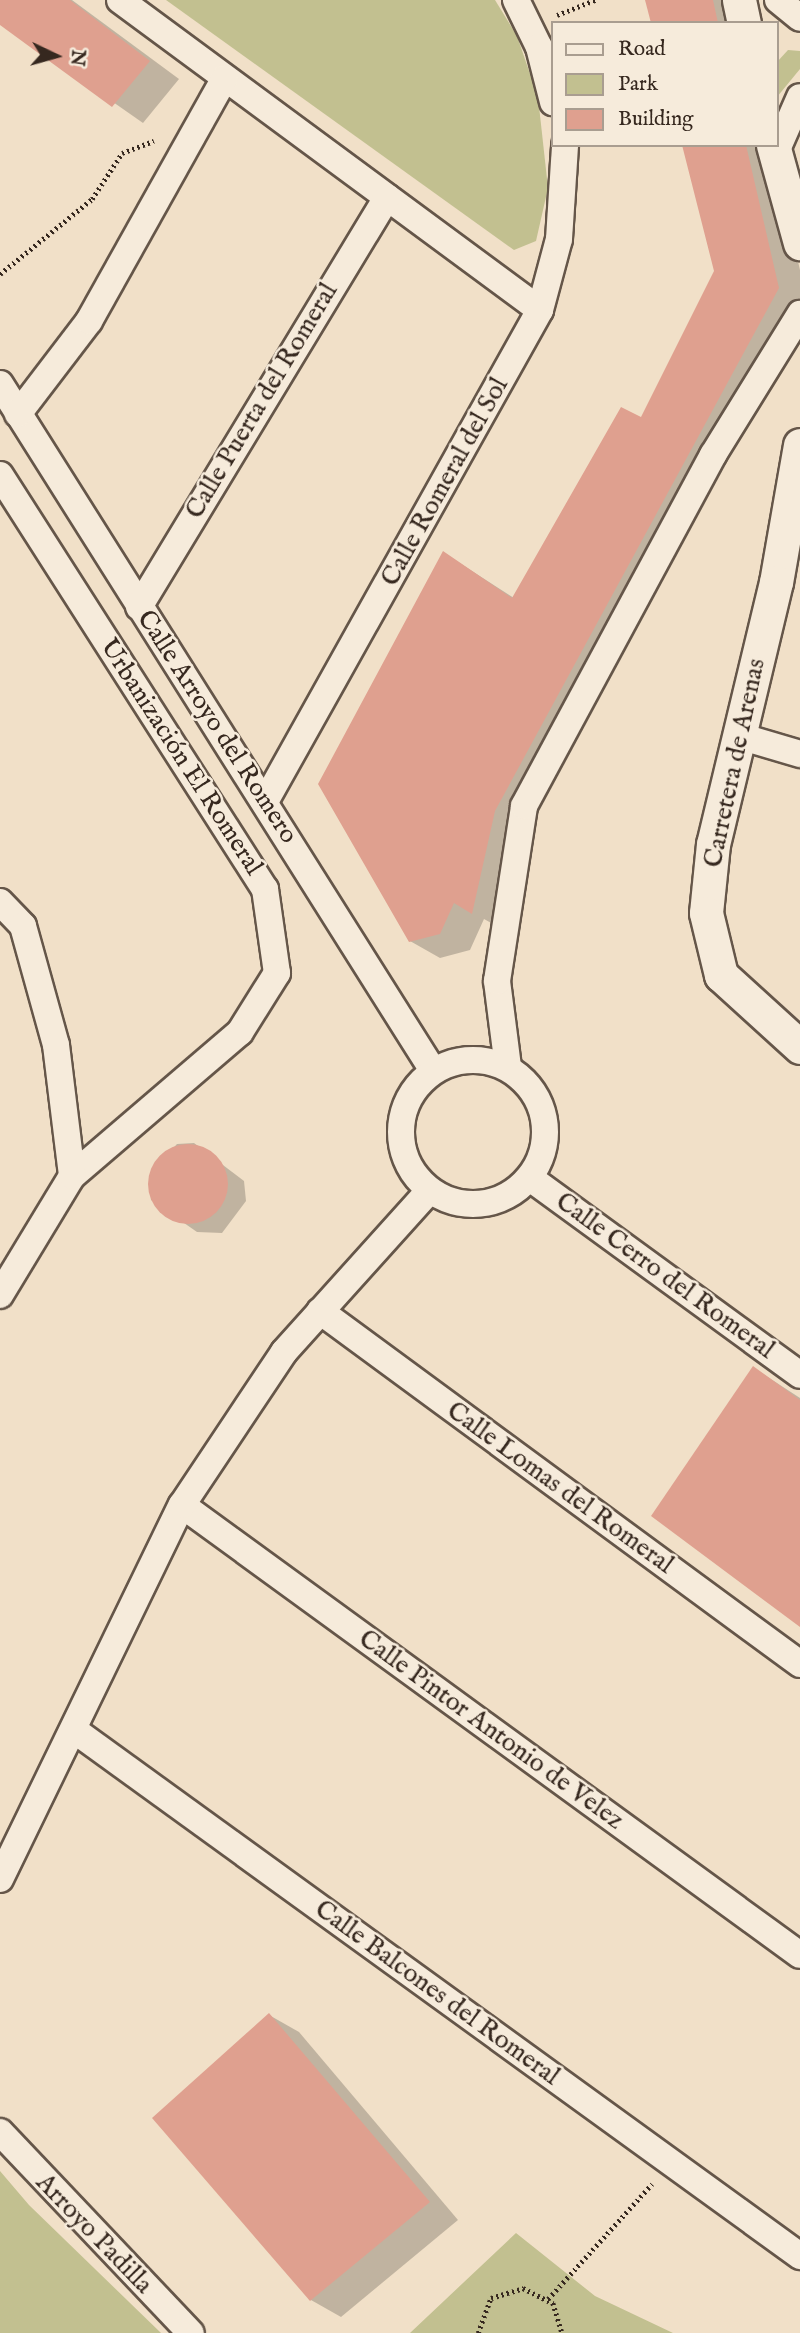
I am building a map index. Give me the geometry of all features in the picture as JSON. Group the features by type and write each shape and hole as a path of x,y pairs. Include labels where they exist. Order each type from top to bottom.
{"street":[{"path":"120,0 540,310"},
{"path":"516,0 529,26 552,99"},
{"path":"739,0 744,21"},
{"path":"778,0 800,19"},
{"path":"779,26 800,19"},
{"path":"18,414 89,321 225,78"},
{"path":"779,140 800,97"},
{"name":"Calle Romeral del Sol","path":"266,800 540,310 559,239 565,147"},
{"path":"774,150 800,243"},
{"name":"Calle Puerta del Romeral","path":"139,607 387,197"},
{"path":"508,1067 478,1058 432,1069 412,1089 398,1126 415,1180 428,1192 474,1206 520,1189 530,1178 546,1139 541,1106 508,1067 497,981 524,806 713,456 800,314"},
{"name":"Calle Arroyo del Romero","path":"0,384 139,607 266,800 432,1069"},
{"name":"Carretera de Arenas","path":"800,446 739,736 713,844 706,913 721,975 800,1047"},
{"name":"Urbanización El Romeral","path":"0,475 265,889 277,973 240,1032 72,1176 0,1295"},
{"path":"739,736 800,754"},
{"path":"0,902 23,926 56,1045 72,1176"},
{"name":"Calle Cerro del Romeral","path":"530,1178 800,1375"},
{"path":"0,1880 182,1505 284,1352 428,1192"},
{"name":"Calle Lomas del Romeral","path":"320,1311 800,1664"},
{"name":"Calle Pintor Antonio de Velez","path":"182,1505 800,1955"},
{"name":"Calle Balcones del Romeral","path":"74,1730 800,2256"},
{"name":"Arroyo Padilla","path":"0,2132 191,2333"}],"path":[{"path":"529,26 595,0"},
{"path":"0,274 92,199 122,153 196,130"},
{"path":"548,2299 671,2163"},
{"path":"478,2333 492,2298 523,2288 548,2299 562,2333"}],"green space":[{"path":"166,0 495,0 517,36 538,97 548,188 536,241 514,250"},
{"path":"788,50 800,51 800,69 779,95 779,60"},
{"path":"0,2171 29,2205 161,2333 0,2333"},
{"path":"516,2233 595,2296 673,2333 410,2333"}],"building":[{"path":"0,0 70,0 150,61 112,107 0,25"},
{"path":"645,0 713,0 718,21 650,21"},
{"path":"683,147 746,147 779,288 495,811 472,914 454,903 440,934 409,942 318,784 443,551 512,598 621,407 641,417 714,271"},
{"path":"188,1144 203,1147 216,1156 225,1169 228,1184 225,1199 216,1212 203,1221 188,1224 173,1221 160,1212 151,1199 148,1184 151,1169 160,1156 173,1147"},
{"path":"753,1366 800,1400 800,1627 651,1516"},
{"path":"269,2013 430,2202 310,2301 152,2118"}]}
